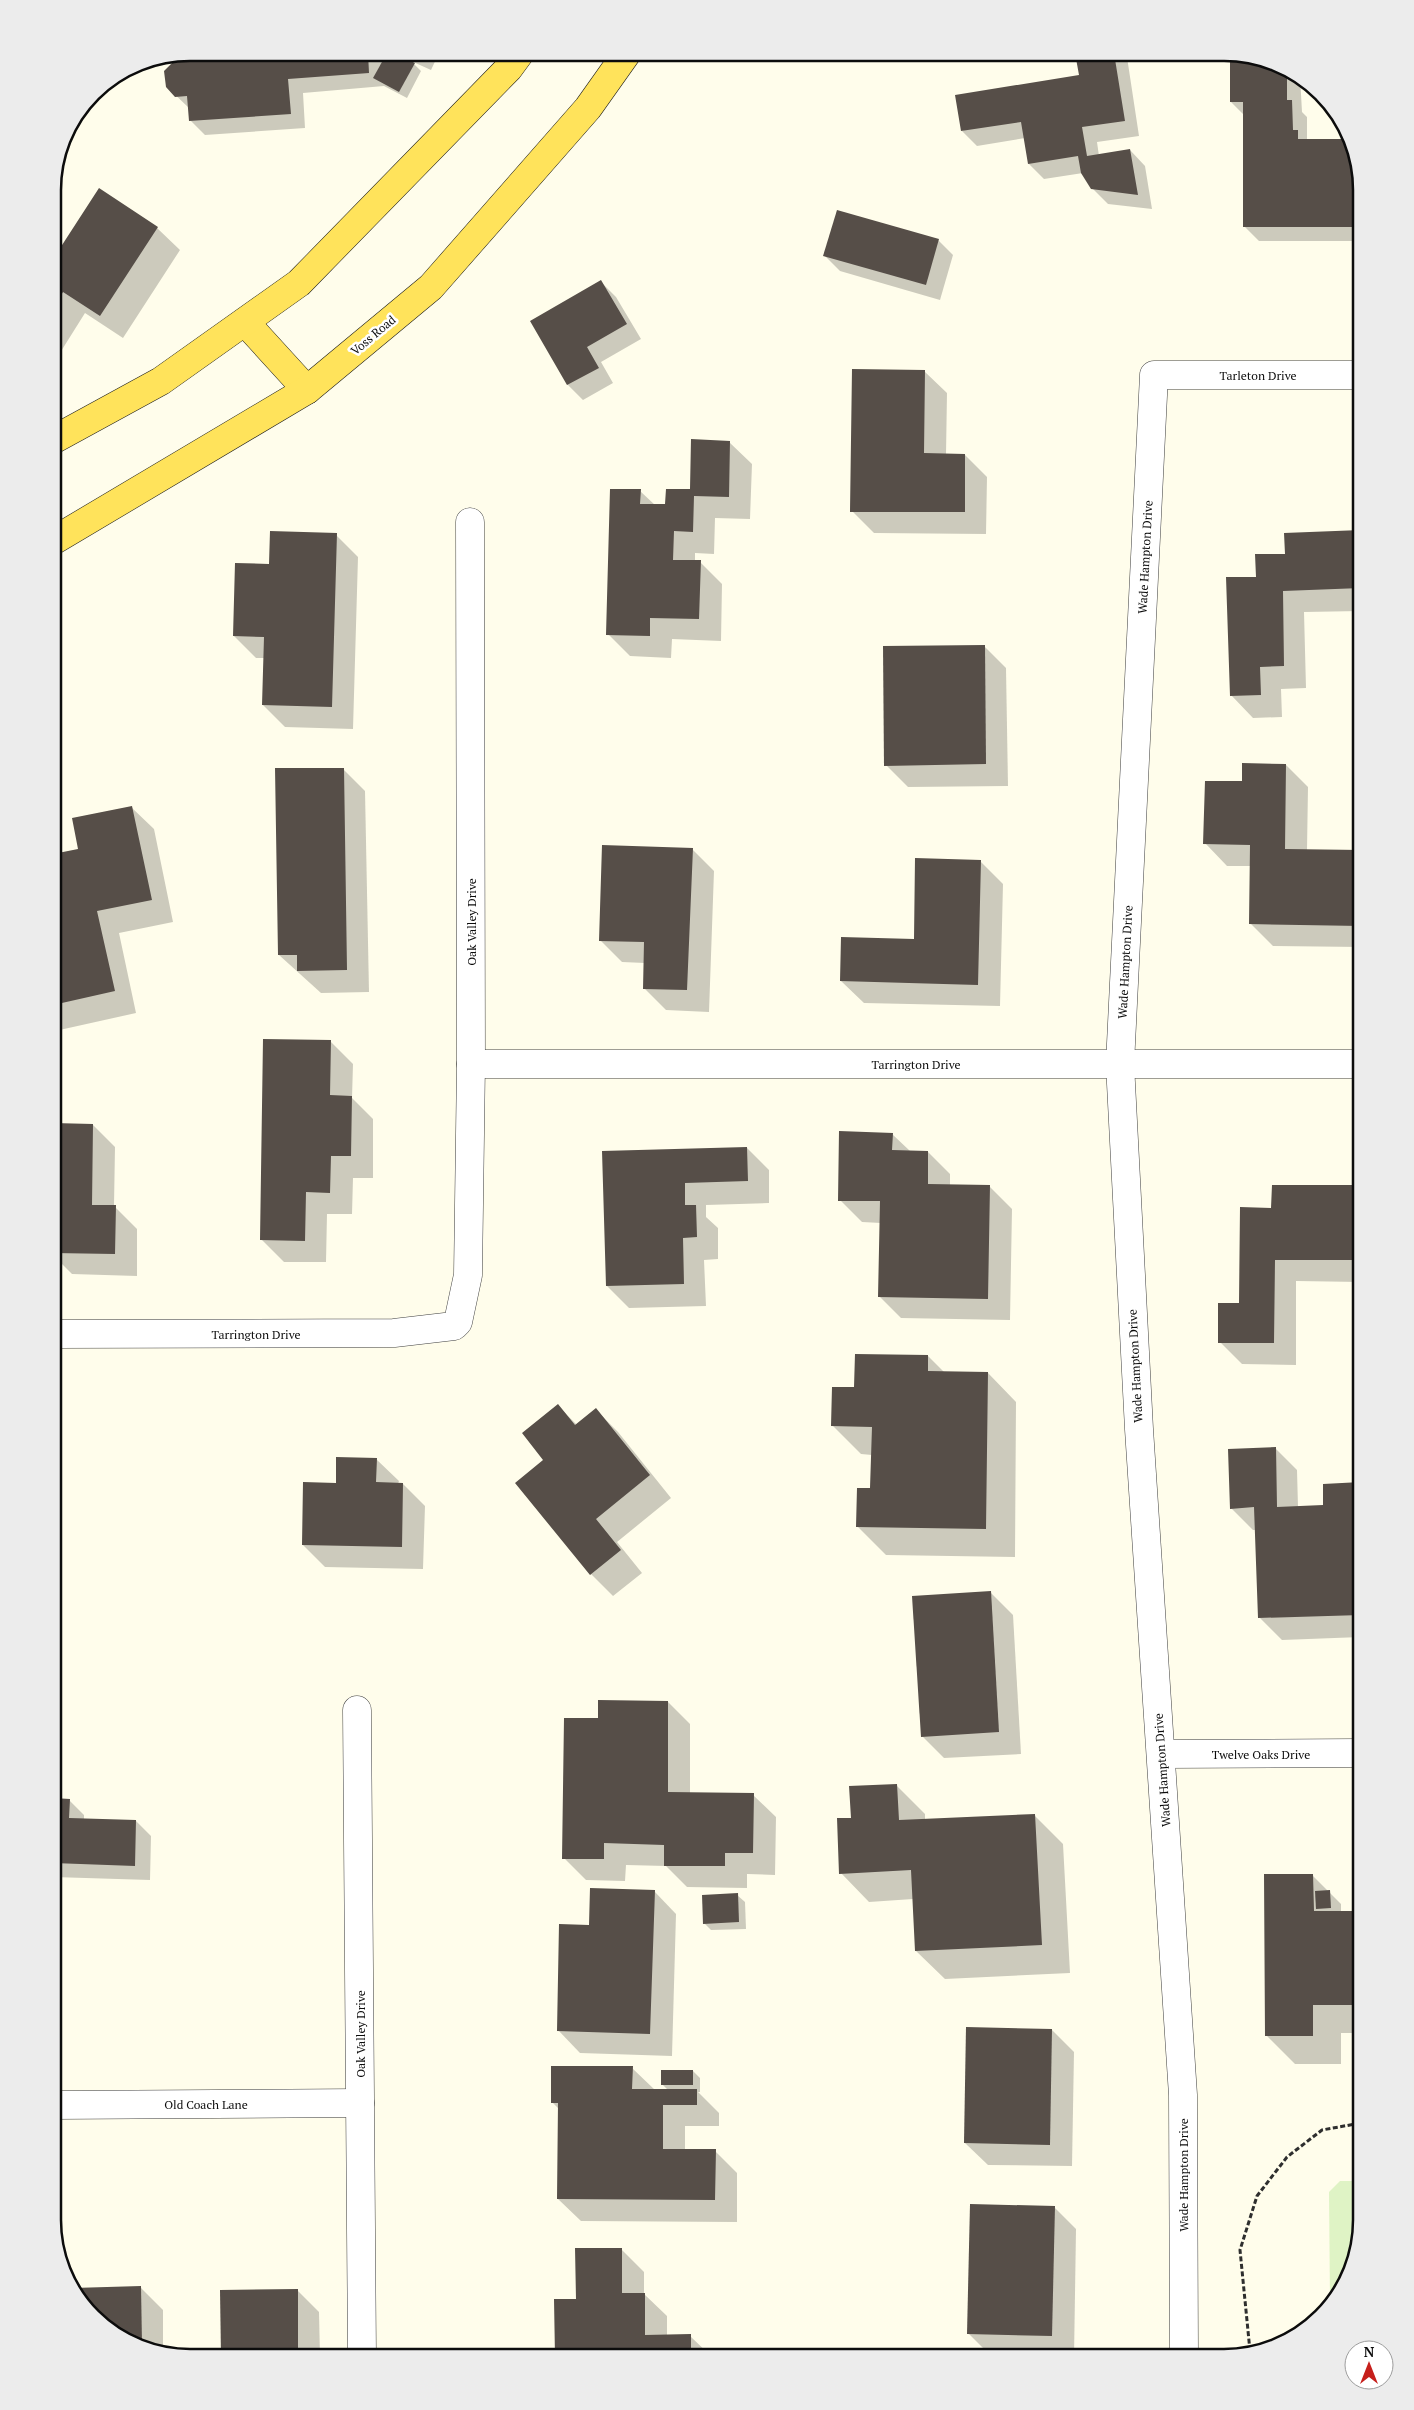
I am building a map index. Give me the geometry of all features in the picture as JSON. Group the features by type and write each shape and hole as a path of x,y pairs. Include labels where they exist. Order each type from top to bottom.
{"main road":[{"path":"62,435 161,381 299,283 514,61"},
{"name":"Voss Road","path":"62,536 307,390 431,287 588,108 620,61"},
{"path":"246,322 307,390"}],"street":[{"name":"Tarleton Drive","path":"1154,375 1353,375"},
{"name":"Wade Hampton Drive","path":"1154,375 1120,1064 1138,1429 1162,1754 1183,2095 1184,2349"},
{"name":"Oak Valley Drive","path":"458,1322 468,1275 471,1064 470,522"},
{"name":"Tarrington Drive","path":"471,1064 1353,1064"},
{"name":"Tarrington Drive","path":"61,1334 394,1334 454,1326 458,1322"},
{"name":"Oak Valley Drive","path":"357,1710 362,2348"},
{"name":"Twelve Oaks Drive","path":"1162,1754 1353,1753"},
{"name":"Old Coach Lane","path":"61,2105 360,2103"}],"path":[{"path":"1249,2346 1240,2250 1257,2196 1287,2157 1322,2130 1353,2125"}],"green space":[{"path":"1340,2181 1353,2181 1352,2236 1343,2269 1330,2292 1329,2192"}],"building":[{"path":"190,61 368,61 369,73 288,79 291,114 189,121 187,96 175,97 166,87 164,71 173,62"},
{"path":"382,61 411,61 415,63 399,92 373,78"},
{"path":"1077,62 1115,62 1125,121 1082,127 1087,156 1130,149 1138,195 1091,189 1081,173 1078,156 1028,164 1021,122 961,131 955,95 1079,75"},
{"path":"1230,62 1265,68 1287,78 1287,100 1292,100 1293,130 1298,130 1298,139 1342,139 1352,174 1353,227 1243,227 1243,102 1230,102"},
{"path":"99,188 158,227 100,316 63,292 62,294 62,245"},
{"path":"837,210 939,239 926,285 823,256"},
{"path":"601,280 627,324 587,347 599,368 567,385 530,321"},
{"path":"852,369 925,370 924,453 965,454 965,512 850,512"},
{"path":"691,439 730,441 729,497 694,496 693,532 674,531 673,560 701,560 699,619 650,618 650,636 606,635 610,489 641,489 640,504 665,504 666,489 690,489"},
{"path":"1353,530 1353,588 1283,591 1284,666 1260,667 1261,695 1230,696 1226,577 1256,577 1255,554 1285,554 1284,533"},
{"path":"270,531 337,533 332,707 262,705 264,637 233,636 235,563 269,564"},
{"path":"985,645 986,764 884,766 883,646"},
{"path":"1242,763 1286,764 1285,849 1353,850 1353,926 1249,924 1250,845 1203,844 1205,781 1242,781"},
{"path":"275,768 344,768 347,970 297,971 297,955 278,955"},
{"path":"132,806 152,900 97,911 115,991 62,1003 62,852 78,849 72,818"},
{"path":"602,845 693,848 687,990 643,989 644,942 599,941"},
{"path":"915,858 981,860 978,985 840,981 841,937 914,939"},
{"path":"263,1039 331,1040 330,1095 352,1096 351,1156 331,1156 330,1193 306,1192 305,1241 260,1240"},
{"path":"62,1123 93,1124 92,1205 116,1205 115,1254 61,1253"},
{"path":"839,1131 893,1133 892,1150 928,1151 928,1184 990,1185 988,1299 878,1297 880,1201 838,1201"},
{"path":"747,1147 748,1181 685,1183 685,1205 696,1205 697,1237 683,1238 684,1284 606,1286 602,1151"},
{"path":"1272,1185 1353,1185 1353,1260 1275,1260 1274,1343 1218,1343 1218,1303 1239,1303 1240,1207 1271,1208"},
{"path":"855,1354 928,1355 928,1371 988,1372 986,1529 856,1527 857,1488 870,1488 872,1427 831,1426 832,1387 854,1387"},
{"path":"558,1404 575,1425 596,1408 650,1475 596,1519 621,1550 590,1575 515,1483 543,1460 522,1433"},
{"path":"1276,1447 1277,1507 1323,1505 1323,1484 1353,1482 1353,1615 1258,1618 1254,1507 1230,1509 1228,1449"},
{"path":"336,1457 377,1458 376,1482 403,1483 402,1547 302,1545 303,1482 336,1483"},
{"path":"991,1591 999,1732 921,1737 912,1596"},
{"path":"598,1700 668,1701 668,1792 754,1793 753,1853 725,1853 725,1866 664,1866 664,1845 604,1843 604,1859 562,1859 564,1718 598,1718"},
{"path":"897,1784 899,1820 1035,1814 1042,1945 915,1951 911,1870 839,1874 837,1818 851,1818 849,1786"},
{"path":"61,1798 70,1799 69,1818 136,1820 135,1866 61,1863"},
{"path":"1264,1874 1313,1874 1314,1911 1353,1911 1353,2005 1313,2005 1313,2036 1265,2036"},
{"path":"590,1888 655,1890 650,2034 557,2031 559,1924 589,1925"},
{"path":"1330,1890 1331,1908 1316,1909 1315,1891"},
{"path":"738,1893 739,1922 703,1924 702,1895"},
{"path":"966,2027 1052,2029 1050,2145 964,2143"},
{"path":"551,2066 633,2066 632,2089 697,2089 697,2105 663,2105 663,2149 716,2149 715,2200 557,2199 558,2103 551,2103"},
{"path":"661,2070 693,2070 693,2085 661,2085"},
{"path":"970,2204 1055,2206 1052,2336 967,2334"},
{"path":"575,2248 622,2248 622,2293 645,2293 645,2335 691,2334 691,2348 555,2348 554,2299 576,2299"},
{"path":"141,2286 142,2339 105,2317 93,2305 81,2288"},
{"path":"298,2289 298,2348 221,2348 220,2290"}]}
